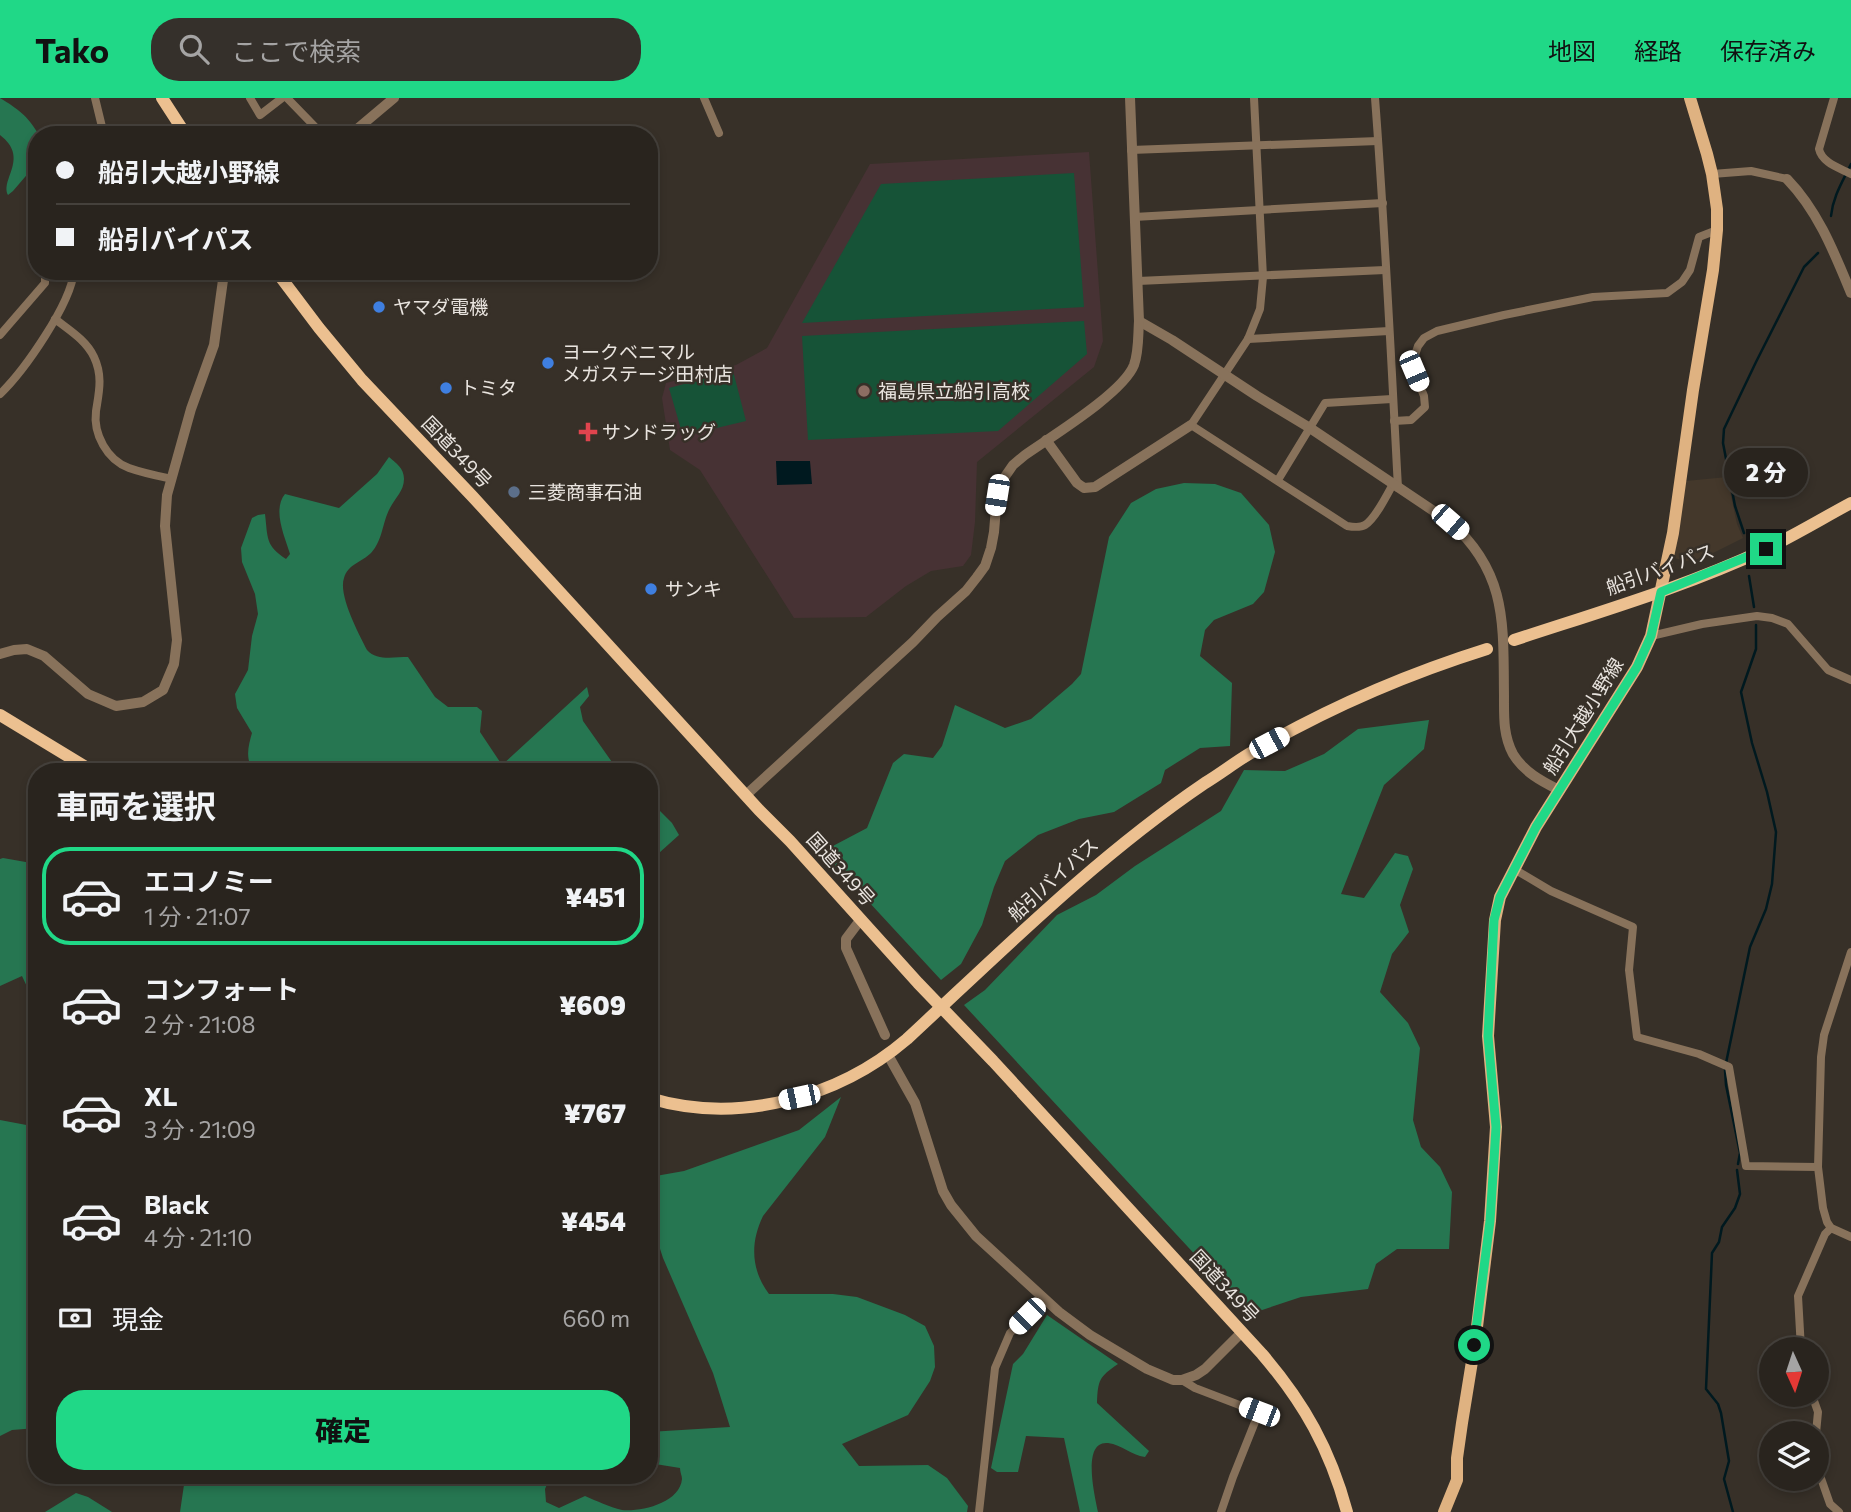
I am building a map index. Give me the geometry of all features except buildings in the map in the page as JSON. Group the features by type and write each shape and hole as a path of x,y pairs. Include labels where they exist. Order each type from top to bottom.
{"highway":[{"path":"162,98 180,126"},
{"name":"国道349号","path":"283,280 362,380 473,497 1284,1380 1326,1450 1346,1512"},
{"name":"船引バイパス","path":"1514,640 1661,592 1766,549 1851,503"},
{"name":"船引バイパス","path":"658,1100 689,1107 723,1109 759,1106 799,1097 846,1080 888,1055 1114,850 1174,804 1248,754 1332,710 1394,682 1487,649"},
{"path":"0,715 79,763"}],"main road":[{"name":"船引大越小野線","path":"1444,1512 1457,1480 1460,1435 1487,1250 1496,1127 1488,1036 1494,920 1500,897 1536,827 1631,676 1651,636 1673,533 1717,230 1712,174 1690,98"}],"street":[{"path":"96,98 102,126"},
{"path":"250,98 260,115 284,98 314,126"},
{"path":"361,126 394,98"},
{"path":"704,98 719,133"},
{"path":"746,795 913,642 971,584 985,566 994,533 997,495 1004,478 1025,455 1119,386 1134,365 1139,321 1130,98"},
{"path":"1046,440 1077,483 1084,488 1095,487 1191,425 1248,339 1260,309 1263,277 1254,98"},
{"path":"1191,425 1347,526 1365,526 1396,486 1383,204 1375,98"},
{"path":"1834,98 1819,149 1820,155 1851,174"},
{"path":"1131,150 1378,141"},
{"path":"1712,174 1751,171 1787,179 1799,191 1826,235 1851,293"},
{"path":"1134,217 1383,204"},
{"path":"1394,421 1411,420 1425,407 1424,396 1414,371 1414,358 1424,338 1437,331 1593,297 1667,293 1682,282 1690,270 1699,237 1717,230"},
{"path":"1138,281 1385,271"},
{"path":"0,335 45,280"},
{"path":"0,394 31,356 55,319 69,293 72,280"},
{"path":"0,654 27,649 44,656 88,694 116,706 143,702 163,690 174,664 177,640 165,526 167,495 191,409 214,345 224,280"},
{"path":"55,319 85,343 98,366 100,393 95,424 107,451 130,469 172,479"},
{"path":"1139,321 1310,428 1450,522 1463,534 1487,566 1500,604 1503,724 1506,737 1513,754 1523,766 1534,777 1559,790"},
{"path":"1248,339 1389,331"},
{"path":"1278,480 1325,403 1392,399"},
{"path":"1651,636 1730,620 1757,616 1772,618 1788,624 1828,670 1851,680"},
{"path":"1514,869 1551,891 1633,927 1629,970 1637,1037 1699,1054 1729,1067 1746,1166 1818,1167"},
{"path":"861,919 846,939 846,948 886,1035"},
{"path":"1851,952 1824,1035 1818,1167 1827,1222 1831,1228 1851,1237"},
{"path":"888,1055 915,1104 943,1191 951,1205 976,1236 1045,1299 1090,1335 1162,1376 1182,1380 1205,1369 1242,1332"},
{"path":"1800,1337 1798,1296 1825,1234 1831,1228"},
{"path":"979,1512 995,1368 1010,1333 1045,1299"},
{"path":"1182,1380 1195,1388 1276,1419"},
{"path":"1221,1512 1259,1412"},
{"path":"1825,1491 1830,1504 1839,1512"}],"shaded area":[{"name":"福島県立船引高校","path":"1089,152 1103,341 1094,367 977,462 971,555 963,566 931,571 906,586 866,617 794,618 700,470 670,450 662,398 666,383 736,365 767,348 870,164"},
{"path":"1727,477 1737,524 1743,538 1703,558 1686,561 1674,558 1686,481"}],"green space":[{"path":"0,98 33,126 28,126 28,174 8,195 13,152 0,135"},
{"path":"1074,173 1084,307 802,323 881,184"},
{"path":"1084,321 1087,354 998,431 808,440 802,336"},
{"path":"733,371 746,421 683,436 669,388"},
{"path":"389,457 403,472 403,487 387,514 375,548 346,573 343,585 350,614 371,653 380,657 408,657 435,697 448,707 477,707 482,711 480,732 501,763 250,763 252,733 237,708 235,694 248,670 258,614 255,594 242,562 241,548 252,518 265,514 271,545 286,559 290,554 280,516 281,500 285,494 339,508 377,474"},
{"path":"1184,483 1215,484 1241,493 1269,525 1275,552 1264,592 1253,604 1214,620 1205,630 1200,656 1232,683 1230,746 1200,748 1165,770 1161,783 1114,812 1079,819 1038,835 1005,861 982,925 961,964 941,980 831,861 831,847 867,828 893,763 904,754 933,758 942,746 955,705 1005,728 1031,719 1072,684 1081,674 1109,537 1131,503 1156,489"},
{"path":"587,687 589,696 580,707 583,721 613,763 504,763"},
{"path":"1429,720 1424,749 1384,785 1341,894 1364,898 1395,853 1408,856 1413,869 1400,905 1409,932 1392,954 1380,992 1408,1023 1420,1048 1413,1120 1421,1147 1440,1167 1452,1192 1449,1249 1397,1249 1376,1264 1368,1289 1301,1297 1250,1314 964,1005 985,990 1057,915 1096,895 1135,866 1221,811 1244,770 1285,771 1324,754 1358,729"},
{"path":"658,809 672,823 679,835 658,854"},
{"path":"0,859 28,862 28,989 22,976 0,986"},
{"path":"841,1097 825,1137 763,1216 756,1236 754,1256 763,1285 769,1294 833,1294 857,1297 905,1315 925,1326 934,1346 935,1367 930,1381 908,1415 842,1444 859,1466 928,1465 947,1478 968,1506 967,1512 180,1512 184,1484 547,1484 546,1502 559,1508 585,1496 622,1510 649,1507 667,1500 680,1487 682,1479 680,1468 658,1464 658,1431 730,1427 713,1373 658,1243 658,1176 684,1171 799,1130"},
{"path":"0,1120 28,1125 28,1429 12,1430 0,1436"},
{"path":"1047,1315 1118,1364 1101,1380 1097,1403 1149,1451 1145,1457 1108,1443 1100,1444 1092,1460 1098,1512 1080,1512 1064,1438 1026,1436 1018,1472 997,1472 991,1468 1013,1364 1023,1354"},
{"path":"76,1493 88,1497 112,1512 45,1512"}],"water":[{"path":"776,461 810,461 812,484 777,485"}],"waterway":[{"path":"1831,216 1836,195 1851,164"},
{"path":"1744,533 1735,506 1723,443 1724,429 1804,267 1818,253"},
{"path":"1749,576 1754,607"},
{"path":"1726,1063 1750,947 1766,909 1772,884 1776,832 1741,692 1756,649 1756,625"},
{"path":"1725,1070 1740,1153 1738,1164"},
{"path":"1733,1512 1724,1479 1729,1461 1721,1413 1718,1404 1706,1389 1712,1253 1719,1242 1722,1227 1735,1208 1740,1194 1737,1170"}],"place":[{"name":"ヤマダ電機","path":"379,307"},
{"name":"ヨークベニマル メガステージ田村店","path":"548,363"},
{"name":"トミタ","path":"446,388"},
{"name":"福島県立船引高校","path":"864,391"},
{"name":"サンドラッグ","path":"588,432"},
{"name":"三菱商事石油","path":"514,492"},
{"name":"サンキ","path":"651,589"}],"route":[{"path":"1474,1345 1490,1221 1496,1127 1488,1036 1494,920 1500,897 1536,827 1637,667 1651,636 1661,592 1766,549"}]}
